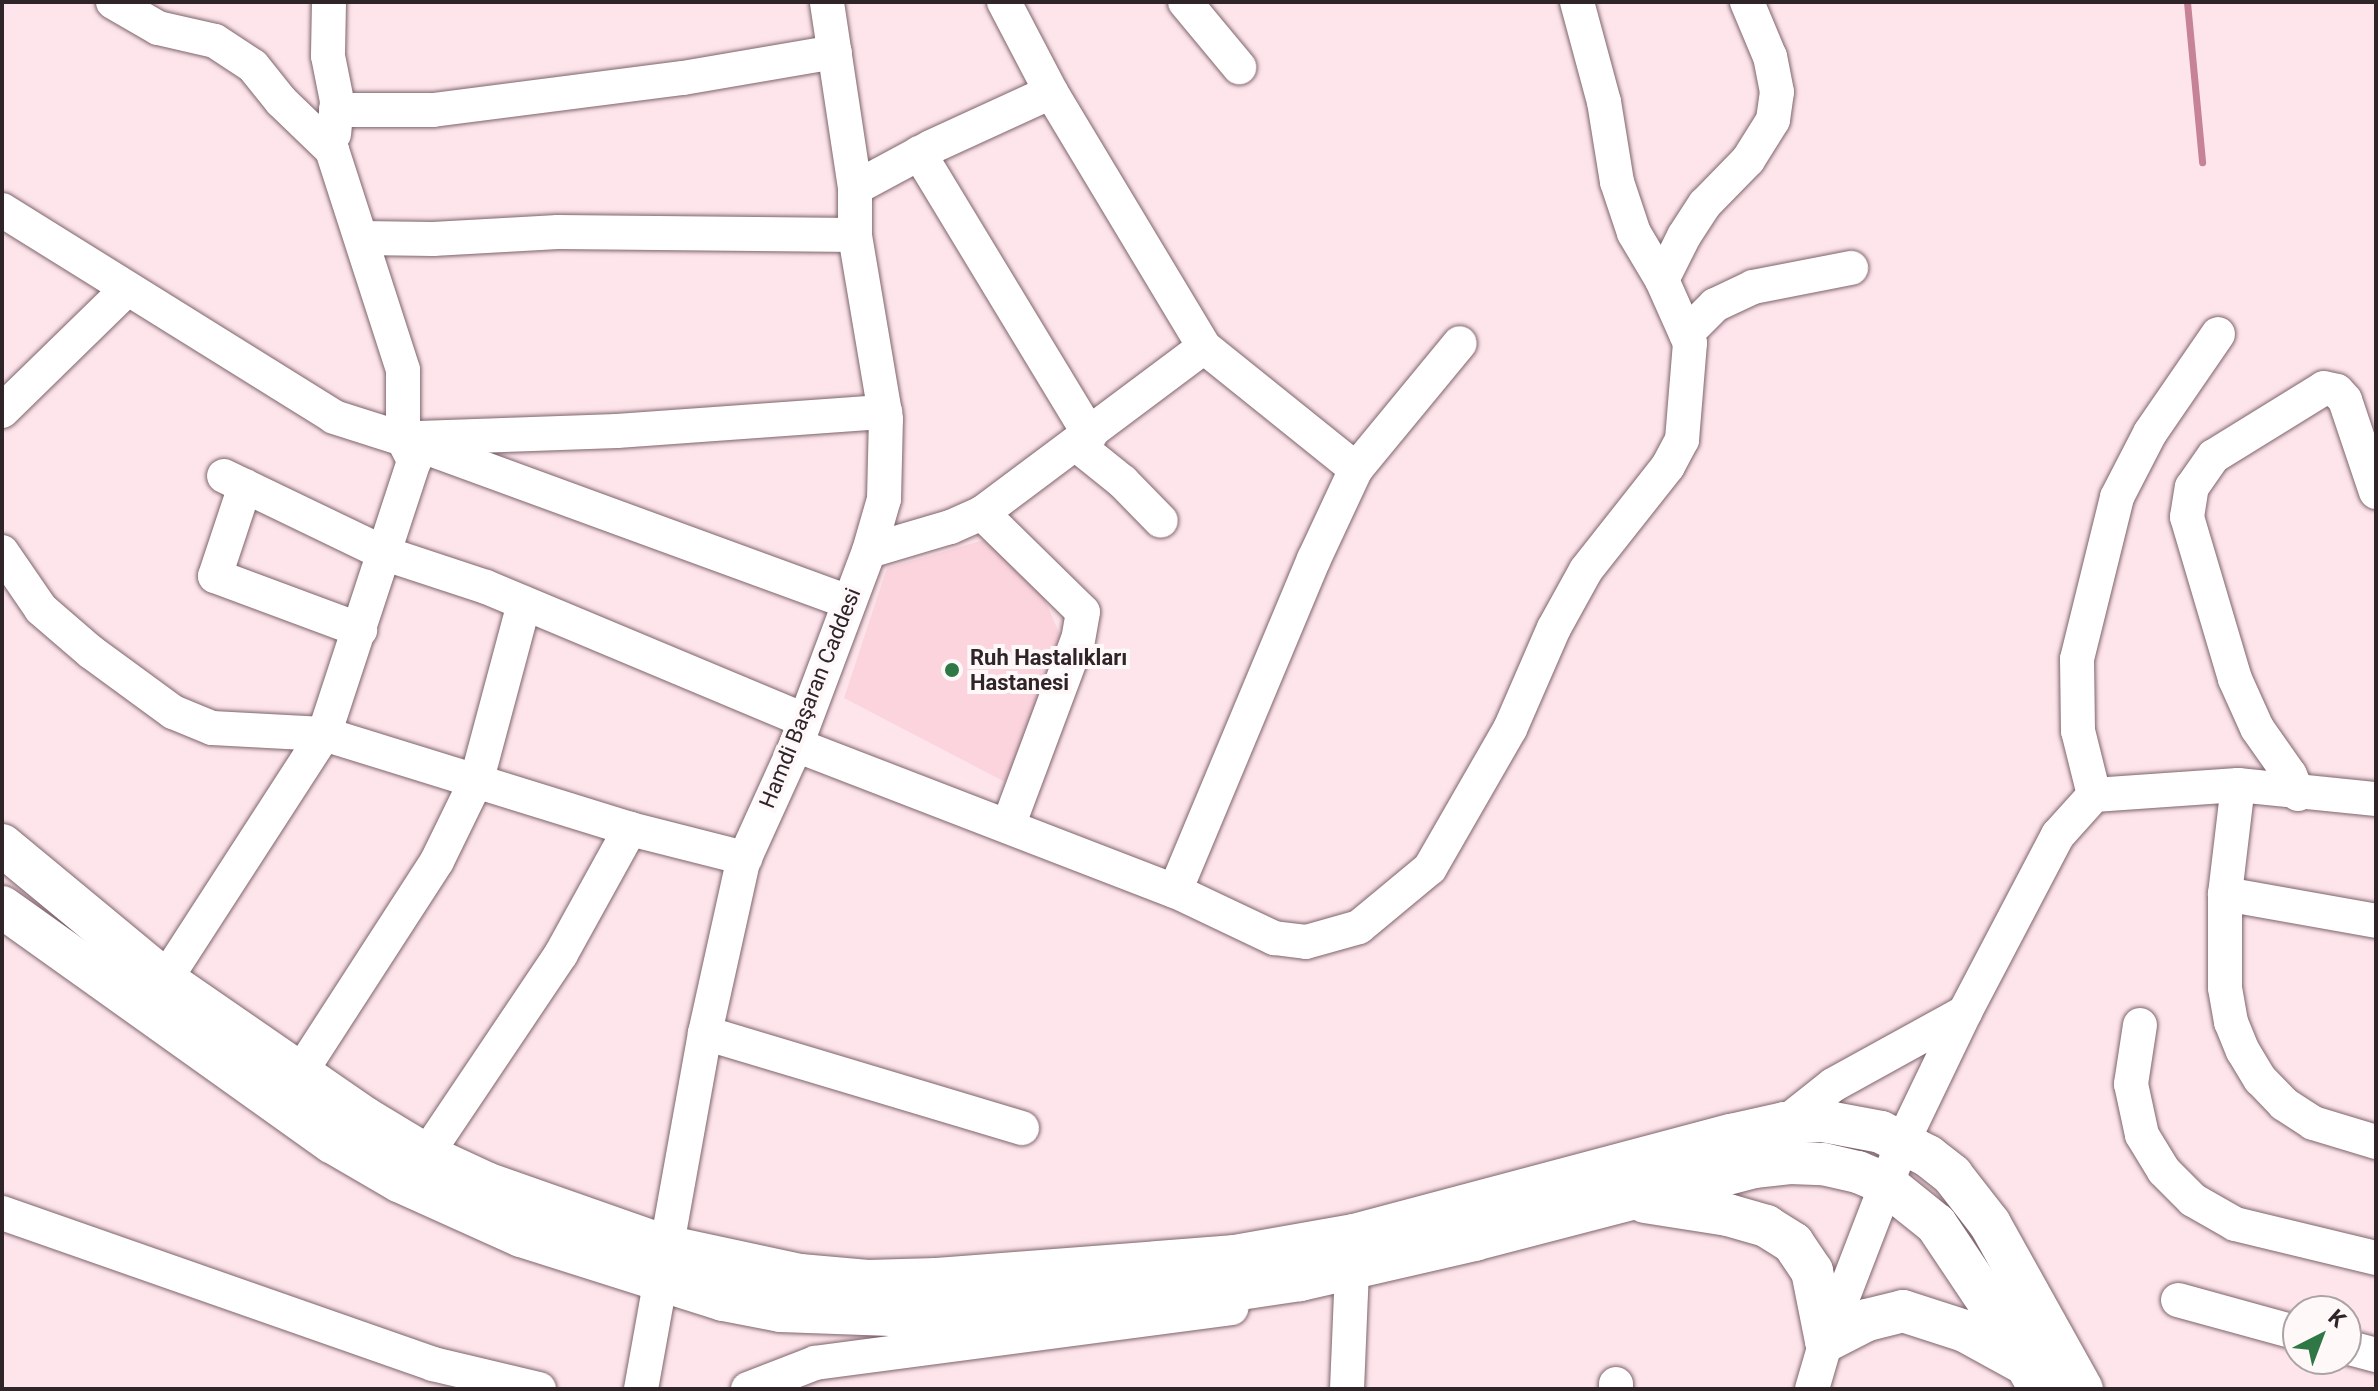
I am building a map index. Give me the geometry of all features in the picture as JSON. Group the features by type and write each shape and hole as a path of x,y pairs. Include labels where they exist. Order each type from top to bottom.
{"main road":[{"path":"2,845 165,980 298,1076 426,1155 552,1209 662,1264 723,1300 780,1311 892,1315 1240,1289 1632,1200 1754,1167 1790,1163 1823,1164 1858,1172 1886,1184 1936,1224 2034,1378"},
{"path":"2,907 332,1142 399,1181 521,1236 662,1264"},
{"path":"1352,1263 1576,1174 1785,1123 1823,1121 1855,1125 1903,1141 1952,1175 1975,1200 2082,1389"},
{"path":"1632,1200 1728,1215 1766,1226 1793,1243 1812,1271 1826,1341 1867,1320 1903,1311 1965,1331 2034,1378"}],"street":[{"path":"113,2 158,28 215,41 253,66 281,101 332,150"},
{"path":"165,980 324,734 386,554 414,461 403,439 403,370 332,150 336,110 328,56 329,2"},
{"name":"Hamdi Başaran Caddesi","path":"641,1389 705,1033 745,858 800,733 869,551 884,499 885,412 855,235 855,188 827,2"},
{"path":"1004,2 1051,92 1204,347 1356,469"},
{"path":"1185,2 1239,67"},
{"path":"360,630 215,576 234,481 386,554 524,603 800,733 1008,826 1175,891 1274,938 1306,942 1359,927 1430,868 1510,729 1554,628 1586,570 1668,466 1682,440 1690,343 1662,280 1634,233 1617,182 1604,102 1577,2"},
{"path":"1662,280 1684,236 1705,204 1748,160 1773,120 1777,92 1770,57 1747,2"},
{"path":"336,110 433,110 683,78 835,52"},
{"path":"855,188 919,153 1051,92"},
{"path":"919,153 1084,440 1161,521"},
{"path":"2,210 334,417 403,439 848,602"},
{"path":"362,238 433,239 558,232 855,235"},
{"path":"1686,334 1715,305 1753,287 1851,268"},
{"path":"2,411 126,290"},
{"path":"2094,795 2078,731 2077,659 2117,497 2150,433 2218,334"},
{"path":"1175,891 1314,559 1356,469 1460,343"},
{"path":"869,551 950,527 982,513 1084,440 1204,347"},
{"path":"2298,794 2290,775 2257,728 2235,679 2187,517 2192,487 2214,456 2324,388 2337,391 2345,400 2376,492"},
{"path":"403,439 617,431 885,412"},
{"path":"982,513 1083,612 1078,639 1008,826"},
{"path":"2,552 41,609 91,652 173,712 212,728 324,734 630,829 745,858"},
{"path":"298,1076 437,861 477,779 524,603"},
{"path":"2238,785 2225,894 2225,988 2231,1022 2248,1060 2284,1104 2313,1123 2376,1142"},
{"path":"1812,1389 1826,1341 1903,1141 1965,1012 2058,835 2094,795 2238,785 2298,794 2376,799"},
{"path":"426,1155 561,954 630,829"},
{"path":"2225,894 2376,921"},
{"path":"1785,1123 1833,1085 1965,1012"},
{"path":"2140,1025 2131,1084 2142,1135 2164,1171 2193,1200 2235,1224 2376,1258"},
{"path":"705,1033 1022,1128"},
{"path":"2,1213 428,1376 539,1389"},
{"path":"748,1389 815,1363 1256,1304 1352,1263 1347,1389"},
{"path":"2178,1300 2282,1329"}],"shaded area":[{"name":"Ruh Hastalıkları Hastanesi","path":"984,540 1038,584 1063,642 1005,782 844,698 887,568"}],"waterway":[{"path":"2187,2 2202,162"}],"place":[{"name":"Ruh Hastalıkları Hastanesi","path":"952,670"}]}
